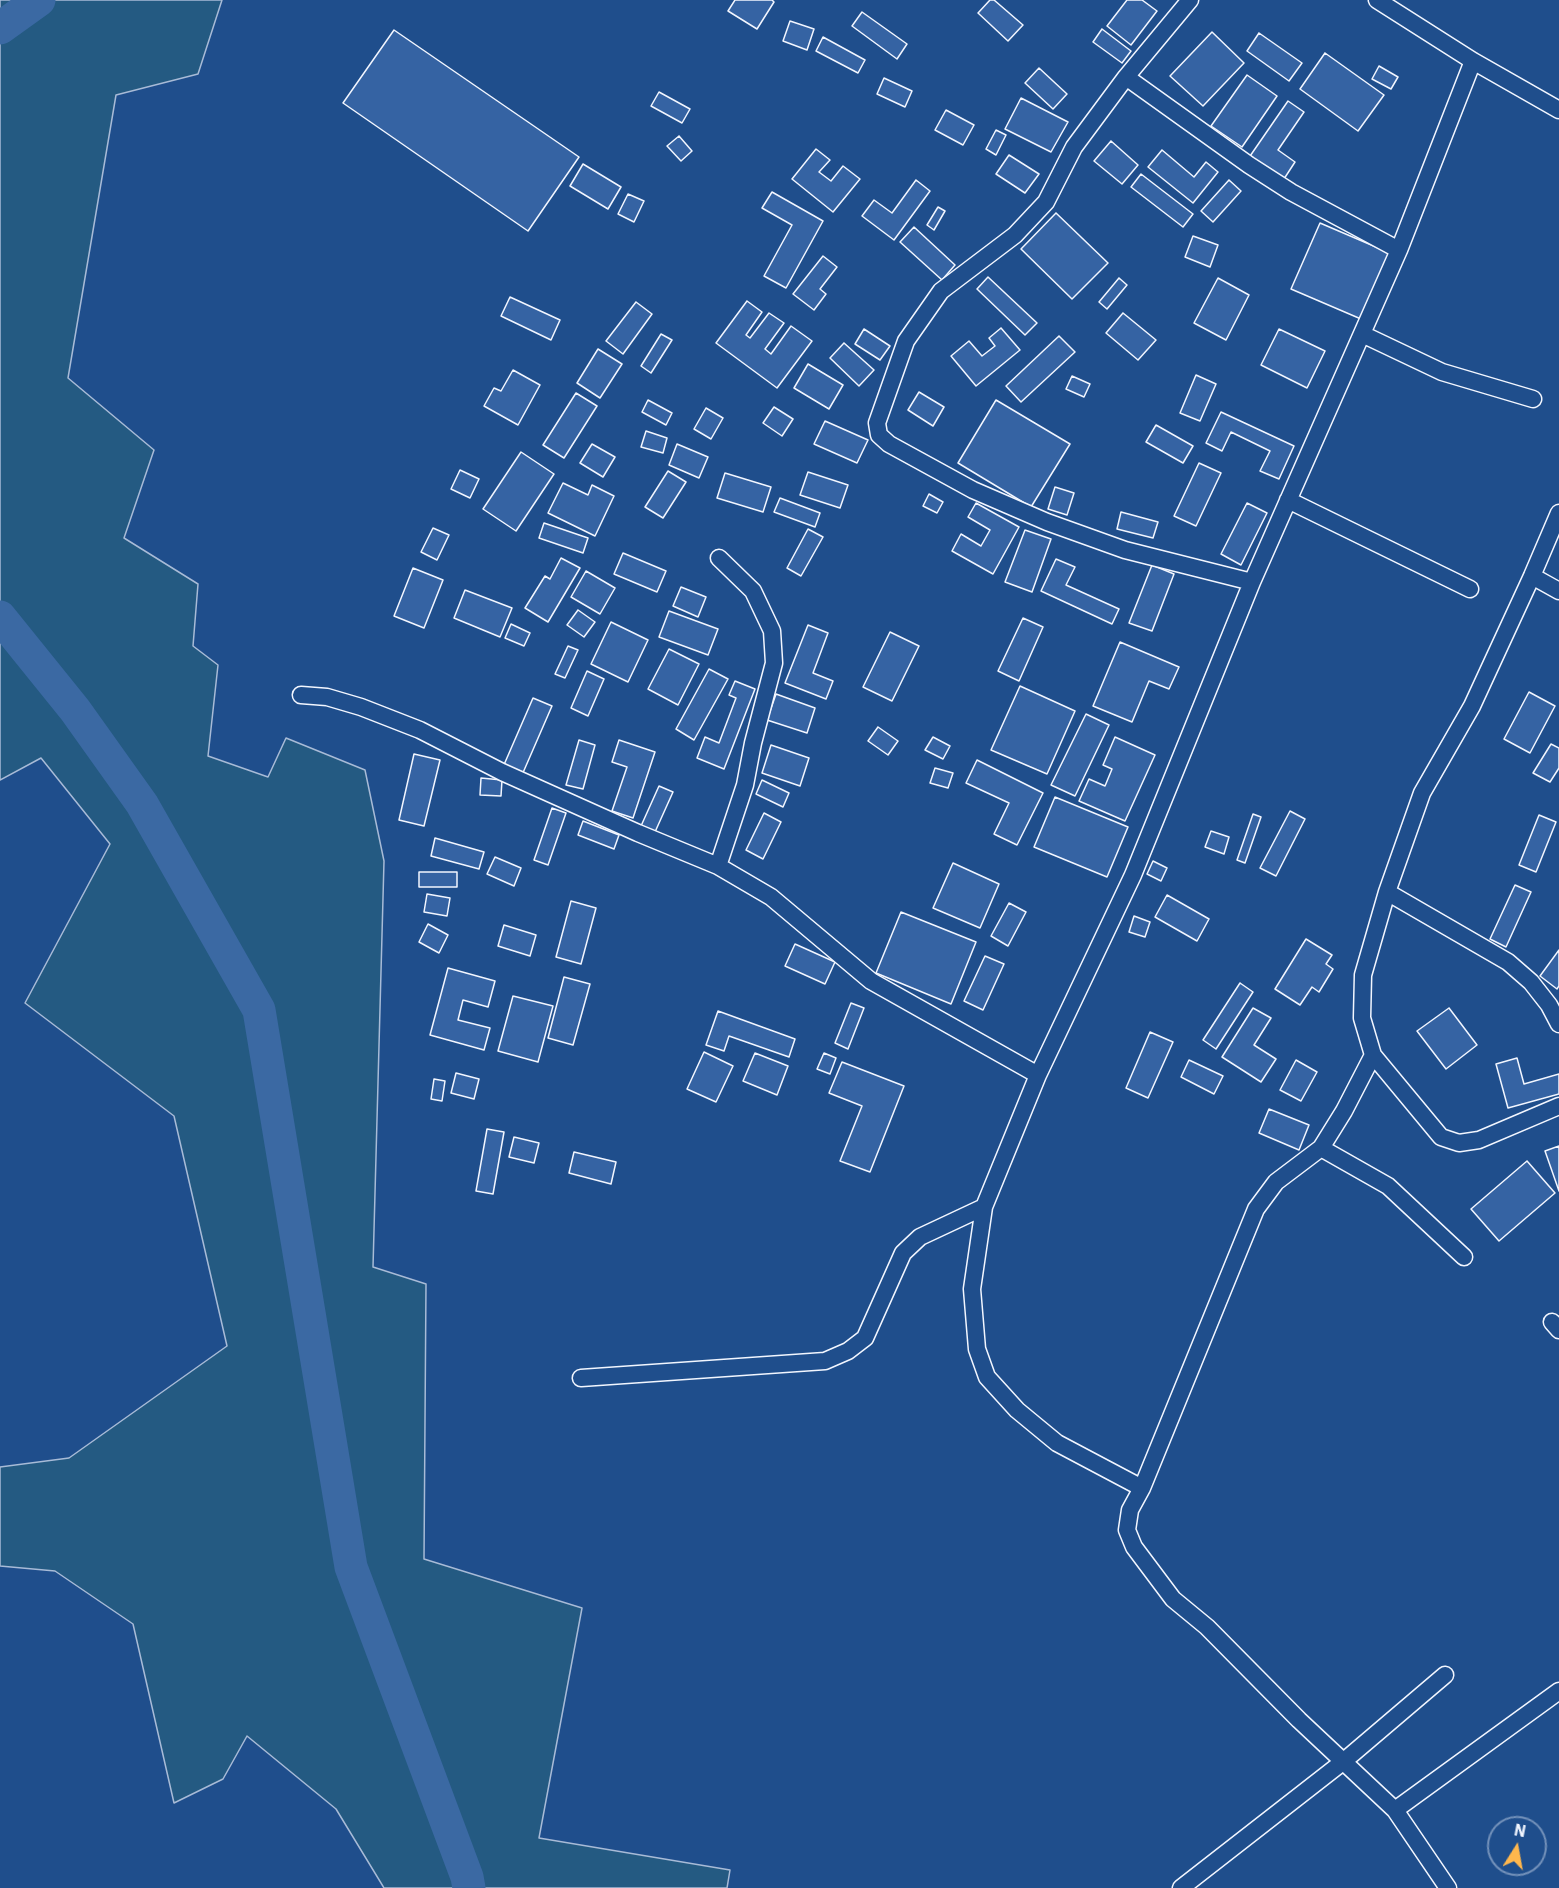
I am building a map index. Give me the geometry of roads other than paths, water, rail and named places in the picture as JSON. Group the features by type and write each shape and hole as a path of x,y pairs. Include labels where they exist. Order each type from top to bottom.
{"street":[{"path":"1190,0 1126,77 1074,147 1046,202 1016,236 941,291 906,341 877,423 879,435 889,444 973,490 1047,522 1125,550 1252,582"},
{"path":"1377,0 1473,61 1559,110"},
{"path":"1143,1488 1057,1443 1017,1410 987,1377 977,1349 972,1289 984,1207 1038,1075 1133,875 1252,582 1399,250 1473,61"},
{"path":"1126,77 1249,165 1291,192 1399,250"},
{"path":"1362,334 1442,372 1533,399"},
{"path":"1288,500 1470,589"},
{"path":"1559,513 1533,576 1472,706 1422,793 1387,892 1364,975 1362,1018 1372,1055 1441,1137 1459,1143 1479,1140 1559,1106"},
{"path":"718,866 745,785 774,663 772,631 753,591 719,558"},
{"path":"1533,576 1559,591"},
{"path":"301,695 327,697 361,707 420,730 502,772 718,866 771,897 871,981 1038,1075"},
{"path":"1387,892 1509,962 1531,982 1549,1005 1559,1024"},
{"path":"1372,1055 1344,1111 1321,1148 1276,1182 1256,1209 1143,1488 1130,1510 1127,1530 1134,1547 1173,1599 1207,1627 1299,1720 1395,1810 1448,1888"},
{"path":"1321,1148 1388,1186 1464,1257"},
{"path":"581,1378 825,1361 848,1352 865,1338 903,1253 920,1237 984,1207"},
{"path":"1181,1888 1344,1761 1445,1676"},
{"path":"1395,1810 1558,1694"}],"waterway":[{"path":"0,28 39,0"},
{"path":"0,617 75,710 142,804 259,1010 351,1567 467,1877 469,1888"}]}
